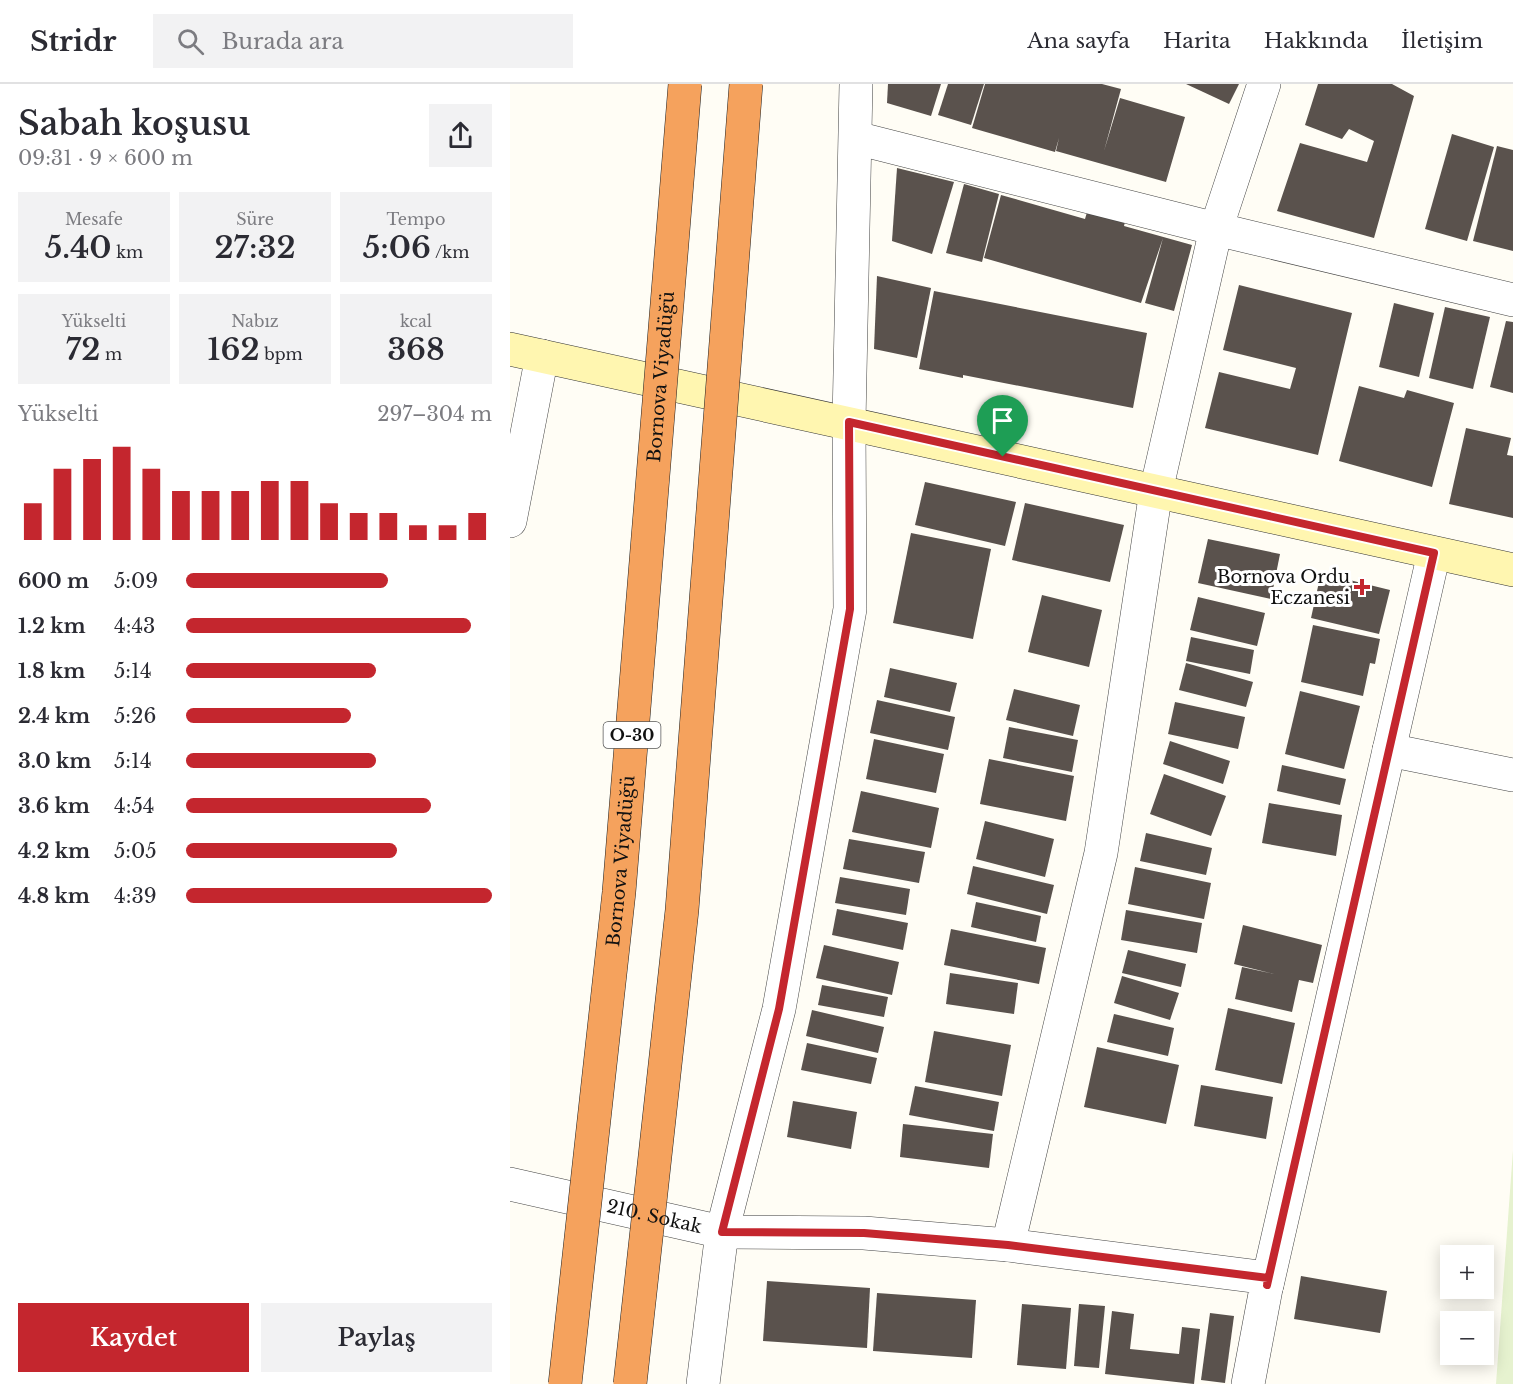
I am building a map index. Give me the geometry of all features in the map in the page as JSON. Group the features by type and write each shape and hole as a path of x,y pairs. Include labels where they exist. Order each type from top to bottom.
{"highway":[{"name":"Bornova Viyadüğü","path":"565,1384 619,892 685,84"},
{"path":"630,1384 682,910 746,84"}],"main road":[{"path":"510,349 1513,570"}],"street":[{"path":"703,1384 722,1232 779,1009 850,609 849,422 856,84"},
{"path":"1008,1245 1101,853 1156,491 1216,229 1264,84"},
{"path":"856,138 1216,229 1513,300"},
{"path":"510,521 542,356"},
{"path":"1248,1384 1267,1285 1434,553"},
{"path":"1389,750 1513,775"},
{"name":"210. Sokak","path":"510,1184 722,1232 864,1233 1008,1245 1268,1278 1267,1285"}],"green space":[{"path":"1513,1150 1513,1384 1496,1384"}],"building":[{"path":"888,84 941,84 931,116 887,103"},
{"path":"948,84 984,84 971,125 938,115"},
{"path":"985,84 1102,84 1121,89 1104,151 1120,98 1185,117 1166,182 1056,151 1059,138 1055,152 972,128"},
{"path":"1186,84 1239,84 1229,104"},
{"path":"1318,84 1392,84 1414,96 1374,238 1277,211 1300,143 1367,162 1374,141 1349,129 1342,139 1305,125"},
{"path":"1452,134 1494,147 1467,241 1425,229"},
{"path":"1497,146 1513,150 1513,251 1473,241"},
{"path":"897,168 954,182 932,254 892,241"},
{"path":"964,184 999,194 982,262 946,253"},
{"path":"1001,195 1085,219 1090,202 1127,213 1124,226 1192,245 1174,311 1145,303 1163,238 1141,303 984,258"},
{"path":"877,276 931,288 917,358 874,349"},
{"path":"1239,285 1352,313 1318,455 1205,428 1219,372 1290,389 1296,368 1223,350"},
{"path":"934,291 1147,333 1133,408 963,375 963,378 919,369"},
{"path":"1394,303 1434,313 1419,377 1379,367"},
{"path":"1445,307 1490,317 1473,389 1429,378"},
{"path":"1506,321 1513,322 1513,393 1490,387"},
{"path":"1359,386 1404,398 1407,390 1454,403 1432,487 1339,461"},
{"path":"1466,428 1511,438 1507,455 1513,456 1513,518 1449,504"},
{"path":"925,482 1016,502 1005,546 915,525"},
{"path":"1025,503 1124,525 1110,582 1012,560"},
{"path":"911,533 991,549 973,639 893,623"},
{"path":"1208,539 1280,554 1271,599 1198,583"},
{"path":"1321,573 1390,590 1379,634 1311,618"},
{"path":"1042,595 1102,610 1089,667 1028,652"},
{"path":"1198,597 1265,613 1257,646 1190,630"},
{"path":"1313,625 1380,639 1375,664 1370,663 1363,696 1301,682"},
{"path":"1191,637 1254,650 1250,674 1186,661"},
{"path":"1186,663 1253,682 1246,707 1179,690"},
{"path":"890,668 957,683 950,712 884,697"},
{"path":"1014,689 1080,705 1073,736 1006,720"},
{"path":"1300,691 1360,706 1344,769 1285,754"},
{"path":"877,700 955,717 948,750 870,733"},
{"path":"1175,702 1245,717 1238,749 1168,734"},
{"path":"1009,727 1078,740 1072,772 1003,758"},
{"path":"874,739 944,754 936,793 866,779"},
{"path":"1170,741 1230,761 1223,784 1163,764"},
{"path":"989,759 1074,776 1066,821 980,804"},
{"path":"1282,765 1346,779 1340,805 1277,791"},
{"path":"1164,774 1226,796 1211,836 1150,814"},
{"path":"861,791 939,808 931,848 852,832"},
{"path":"1269,803 1342,815 1336,856 1262,843"},
{"path":"985,821 1054,839 1045,877 976,859"},
{"path":"1146,833 1212,848 1206,875 1140,861"},
{"path":"849,839 925,852 919,883 843,869"},
{"path":"973,866 1054,885 1047,914 967,894"},
{"path":"1135,867 1211,883 1204,919 1128,904"},
{"path":"840,877 910,889 906,915 835,903"},
{"path":"976,902 1041,916 1036,942 971,927"},
{"path":"837,909 908,923 903,950 832,935"},
{"path":"1126,910 1202,923 1197,953 1121,940"},
{"path":"1243,925 1322,945 1313,983 1299,980 1292,1012 1235,999 1242,967 1274,974 1234,964"},
{"path":"951,929 1046,948 1039,984 944,965"},
{"path":"824,945 899,962 892,995 816,978"},
{"path":"1128,950 1186,964 1181,987 1122,973"},
{"path":"950,973 1018,983 1014,1014 946,1004"},
{"path":"1122,976 1179,993 1170,1020 1114,1003"},
{"path":"822,985 888,997 884,1017 818,1005"},
{"path":"1228,1008 1295,1023 1282,1084 1215,1070"},
{"path":"812,1010 884,1027 878,1053 806,1036"},
{"path":"1114,1014 1174,1028 1168,1056 1107,1042"},
{"path":"934,1031 1011,1045 1002,1096 925,1082"},
{"path":"807,1043 877,1058 871,1084 801,1070"},
{"path":"1097,1047 1179,1065 1166,1124 1084,1107"},
{"path":"1201,1085 1273,1097 1266,1139 1194,1126"},
{"path":"915,1086 999,1102 994,1131 909,1115"},
{"path":"793,1101 857,1112 851,1149 787,1137"},
{"path":"903,1124 993,1134 989,1168 900,1157"},
{"path":"1301,1276 1387,1291 1380,1333 1294,1319"},
{"path":"767,1281 870,1288 867,1348 763,1341"},
{"path":"877,1293 976,1300 972,1358 873,1351"},
{"path":"1022,1304 1071,1308 1066,1369 1017,1365"},
{"path":"1079,1304 1105,1306 1099,1368 1074,1366"},
{"path":"1112,1311 1134,1314 1130,1349 1179,1354 1182,1327 1200,1329 1194,1384 1105,1374"},
{"path":"1210,1313 1234,1316 1225,1383 1201,1380"}],"place":[{"name":"Bornova Ordu Eczanesi","path":"1362,587"}],"route":[{"path":"849,422 1003,457 1434,553 1267,1285 1268,1278 1008,1245 864,1233 722,1232 779,1009 850,609 849,422"}]}
